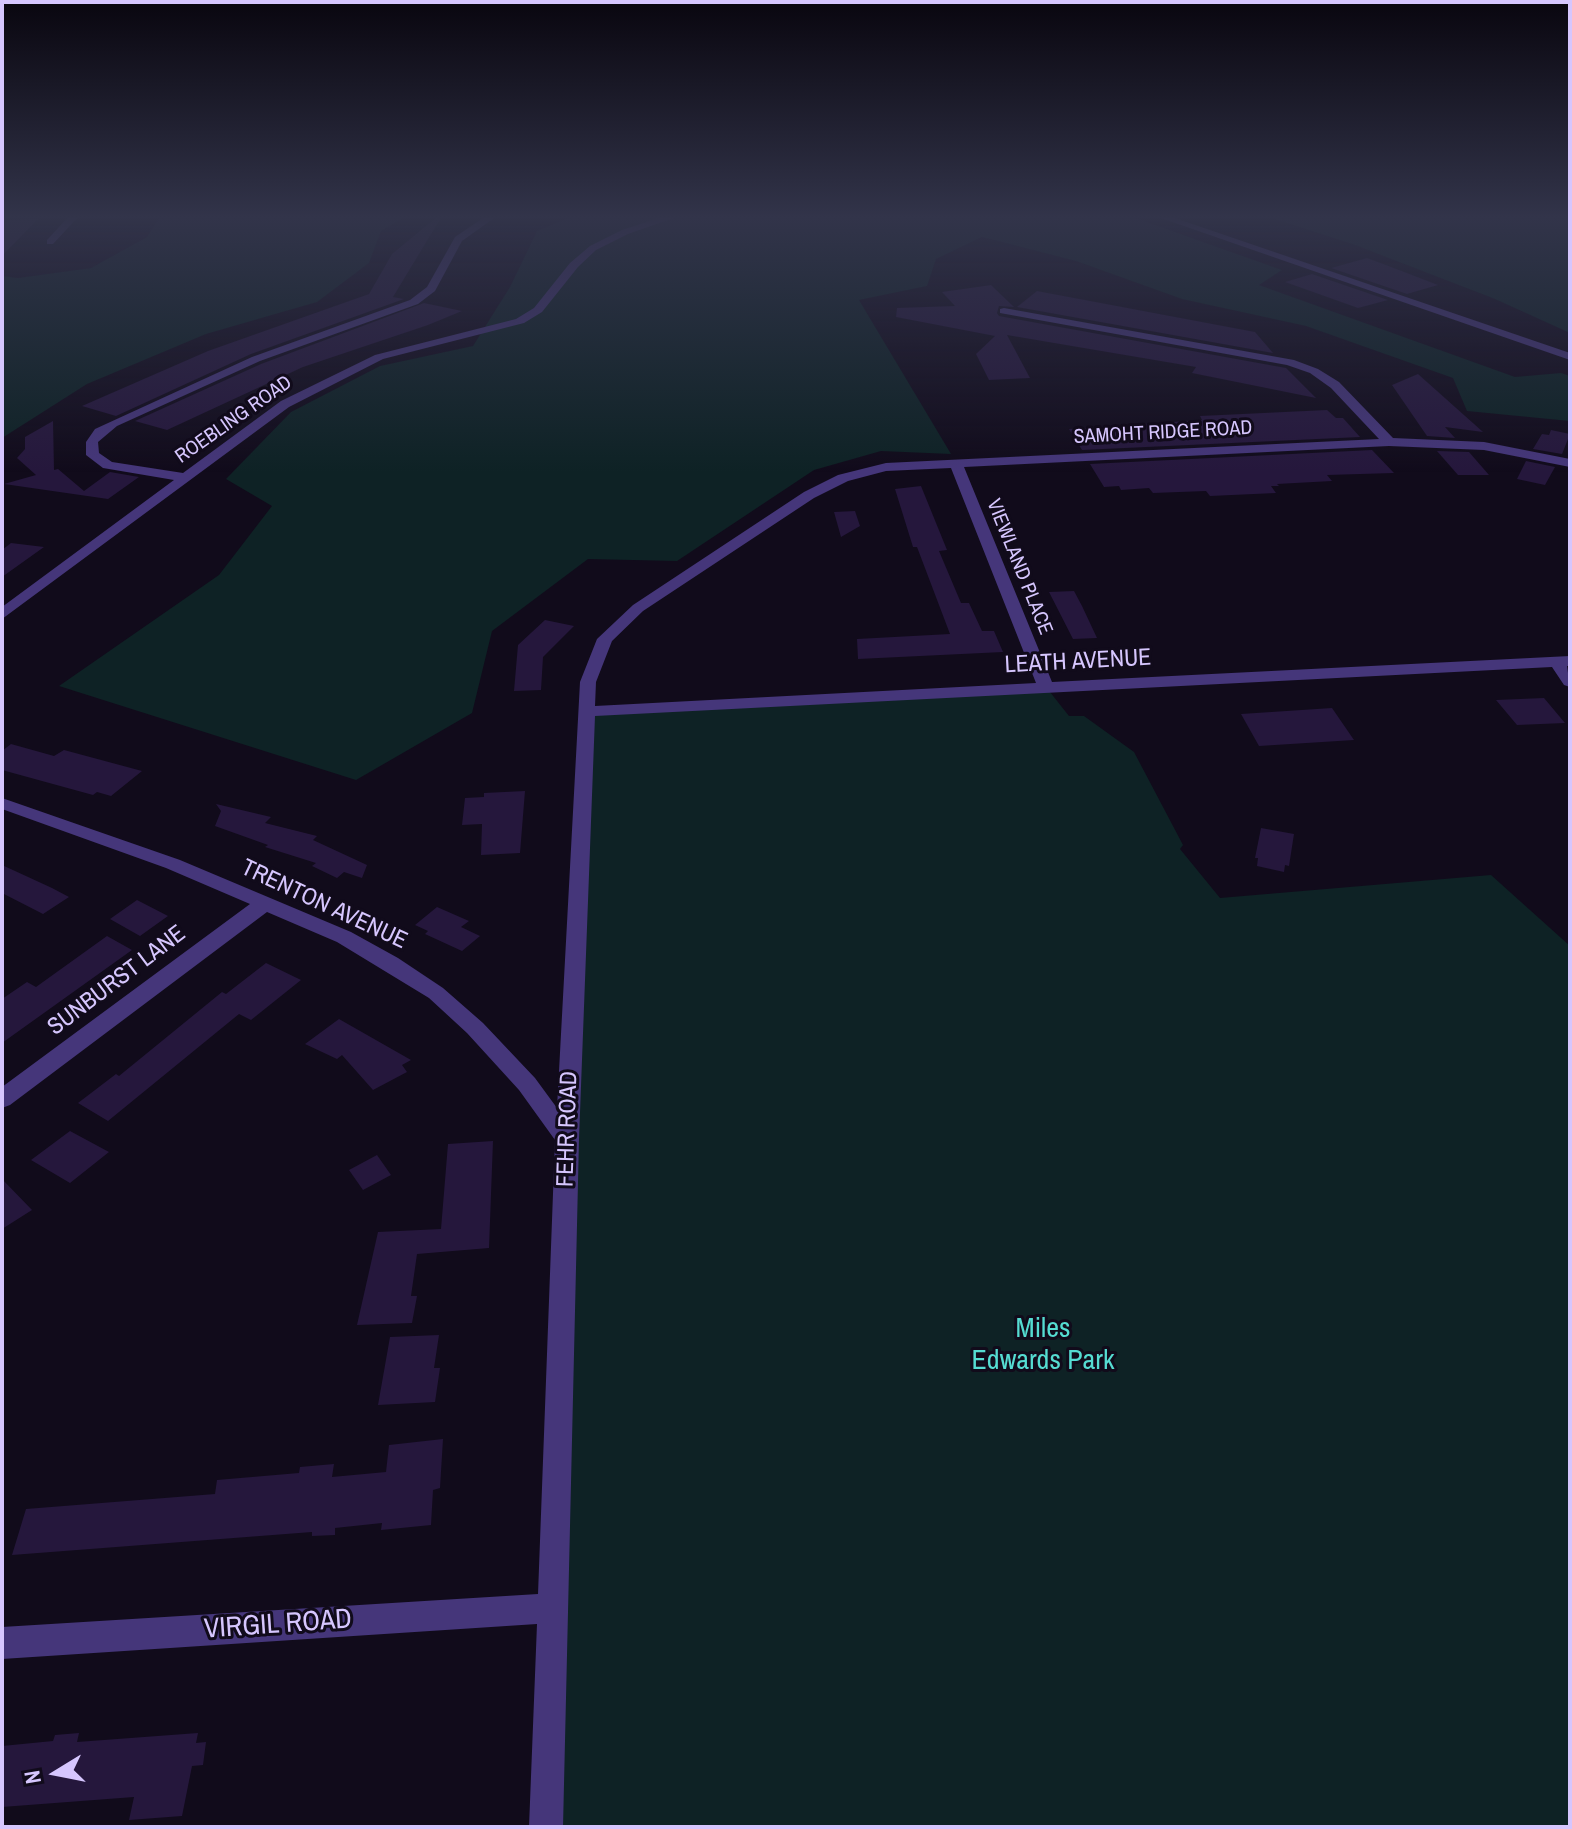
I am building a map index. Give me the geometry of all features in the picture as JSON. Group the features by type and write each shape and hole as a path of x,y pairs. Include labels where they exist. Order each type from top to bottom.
{"street":[{"path":"186,478 108,465 93,455 92,442 113,423 256,359 415,301"},
{"name":"ROEBLING ROAD","path":"2,614 285,404 361,364 398,351 509,325 532,315 543,301"},
{"path":"1408,301 1570,357"},
{"path":"1004,311 1290,362 1314,371 1335,385 1389,442"},
{"name":"SAMOHT RIDGE ROAD","path":"770,521 809,495 843,478 898,465 1389,442 1484,446 1570,463"},
{"name":"VIEWLAND PLACE","path":"955,462 1046,687"},
{"name":"FEHR ROAD","path":"546,1827 567,1139 588,682 594,660 605,639 638,608 770,521"},
{"path":"1563,661 1570,682"},
{"name":"LEATH AVENUE","path":"588,711 1563,661"},
{"name":"TRENTON AVENUE","path":"2,803 173,864 344,937 436,993 475,1028 527,1084 567,1139"},
{"name":"SUNBURST LANE","path":"2,1099 264,904"},
{"name":"VIRGIL ROAD","path":"2,1643 554,1608"}],"green space":[{"path":"2,301 318,301 206,334 87,384 2,438"},
{"path":"501,301 860,301 951,454 881,451 814,470 677,561 588,559 492,631 472,713 356,780 59,686 219,575 272,506 226,479 291,412 380,366 473,346"},
{"path":"1193,301 1305,301 1515,377 1561,373 1570,376 1570,421 1467,411 1453,378 1306,326"},
{"path":"1500,301 1570,301 1570,333"},
{"name":"Miles Edwards Park","path":"1046,687 1069,716 1084,716 1134,752 1183,845 1180,849 1220,898 1491,875 1570,946 1570,1827 546,1827 588,711"}],"building":[{"path":"348,301 397,301 251,354 116,416 82,406 208,351"},
{"path":"951,301 1008,301 1014,307 999,306 999,316 1286,368 1316,398 1192,373 1196,367 1007,335 1030,378 989,380 976,354 995,336 896,317 897,308 955,306"},
{"path":"1024,301 1092,301 1255,332 1273,353 1017,307"},
{"path":"1339,301 1383,301 1358,308"},
{"path":"424,303 462,311 303,367 167,430 135,421 261,364"},
{"path":"1418,374 1483,432 1445,427 1455,438 1427,436 1392,385"},
{"path":"1327,410 1336,418 1343,418 1360,437 1082,450 1069,429 1202,420 1200,416"},
{"path":"53,421 54,470 58,469 84,491 110,472 139,477 108,499 4,484 36,475 17,458 25,449 25,437"},
{"path":"1551,430 1570,434 1562,454 1533,449 1542,434 1549,435"},
{"path":"1372,450 1394,473 1327,475 1332,481 1271,486 1276,493 1210,496 1206,491 1153,493 1149,488 1121,490 1119,486 1104,487 1090,464"},
{"path":"1437,451 1469,452 1489,475 1458,475"},
{"path":"1526,461 1555,467 1545,485 1517,479"},
{"path":"921,486 947,550 939,551 961,603 969,603 982,631 994,631 1003,652 858,659 857,639 950,634 917,547 913,547 895,489"},
{"path":"855,511 860,526 841,537 834,512"},
{"path":"11,543 44,547 2,577 2,550"},
{"path":"1074,591 1097,638 1073,639 1049,592"},
{"path":"545,620 574,626 543,657 541,690 514,691 518,645"},
{"path":"1544,698 1565,723 1517,725 1496,700"},
{"path":"1332,708 1354,740 1259,746 1241,714"},
{"path":"11,744 54,756 64,750 142,771 111,796 97,792 93,795 2,770 2,751"},
{"path":"525,791 520,853 481,855 482,824 462,825 465,798 484,797 484,793"},
{"path":"216,804 271,817 265,823 317,836 313,840 367,865 362,878 344,872 337,878 312,866 316,863 265,847 268,845 215,826 221,811"},
{"path":"1261,828 1294,834 1289,866 1285,865 1284,872 1257,866 1258,858 1255,858"},
{"path":"2,865 69,897 43,914 2,893"},
{"path":"137,900 168,916 140,936 110,919"},
{"path":"437,907 469,921 461,927 480,936 462,951 425,934 428,931 415,925"},
{"path":"107,936 132,950 2,1043 2,999 27,982 36,987"},
{"path":"266,963 301,980 251,1020 239,1014 108,1121 78,1103 116,1074 119,1076 222,992 226,994"},
{"path":"339,1019 411,1060 402,1065 407,1072 373,1090 342,1055 337,1059 305,1044"},
{"path":"70,1131 109,1152 70,1183 31,1160"},
{"path":"493,1141 489,1248 417,1254 411,1296 417,1296 412,1323 357,1325 378,1232 441,1229 448,1144"},
{"path":"377,1155 391,1175 363,1190 349,1170"},
{"path":"2,1179 32,1210 2,1229"},
{"path":"439,1335 434,1368 440,1368 435,1402 378,1405 390,1337"},
{"path":"443,1439 440,1488 433,1490 431,1525 381,1530 382,1523 335,1528 335,1535 312,1536 312,1532 12,1555 26,1509 215,1494 217,1480 299,1473 300,1467 334,1464 332,1477 386,1472 389,1445"},
{"path":"79,1733 77,1742 198,1733 196,1743 206,1742 203,1765 192,1766 182,1816 129,1820 134,1797 2,1807 2,1746 53,1741 55,1735"}]}
